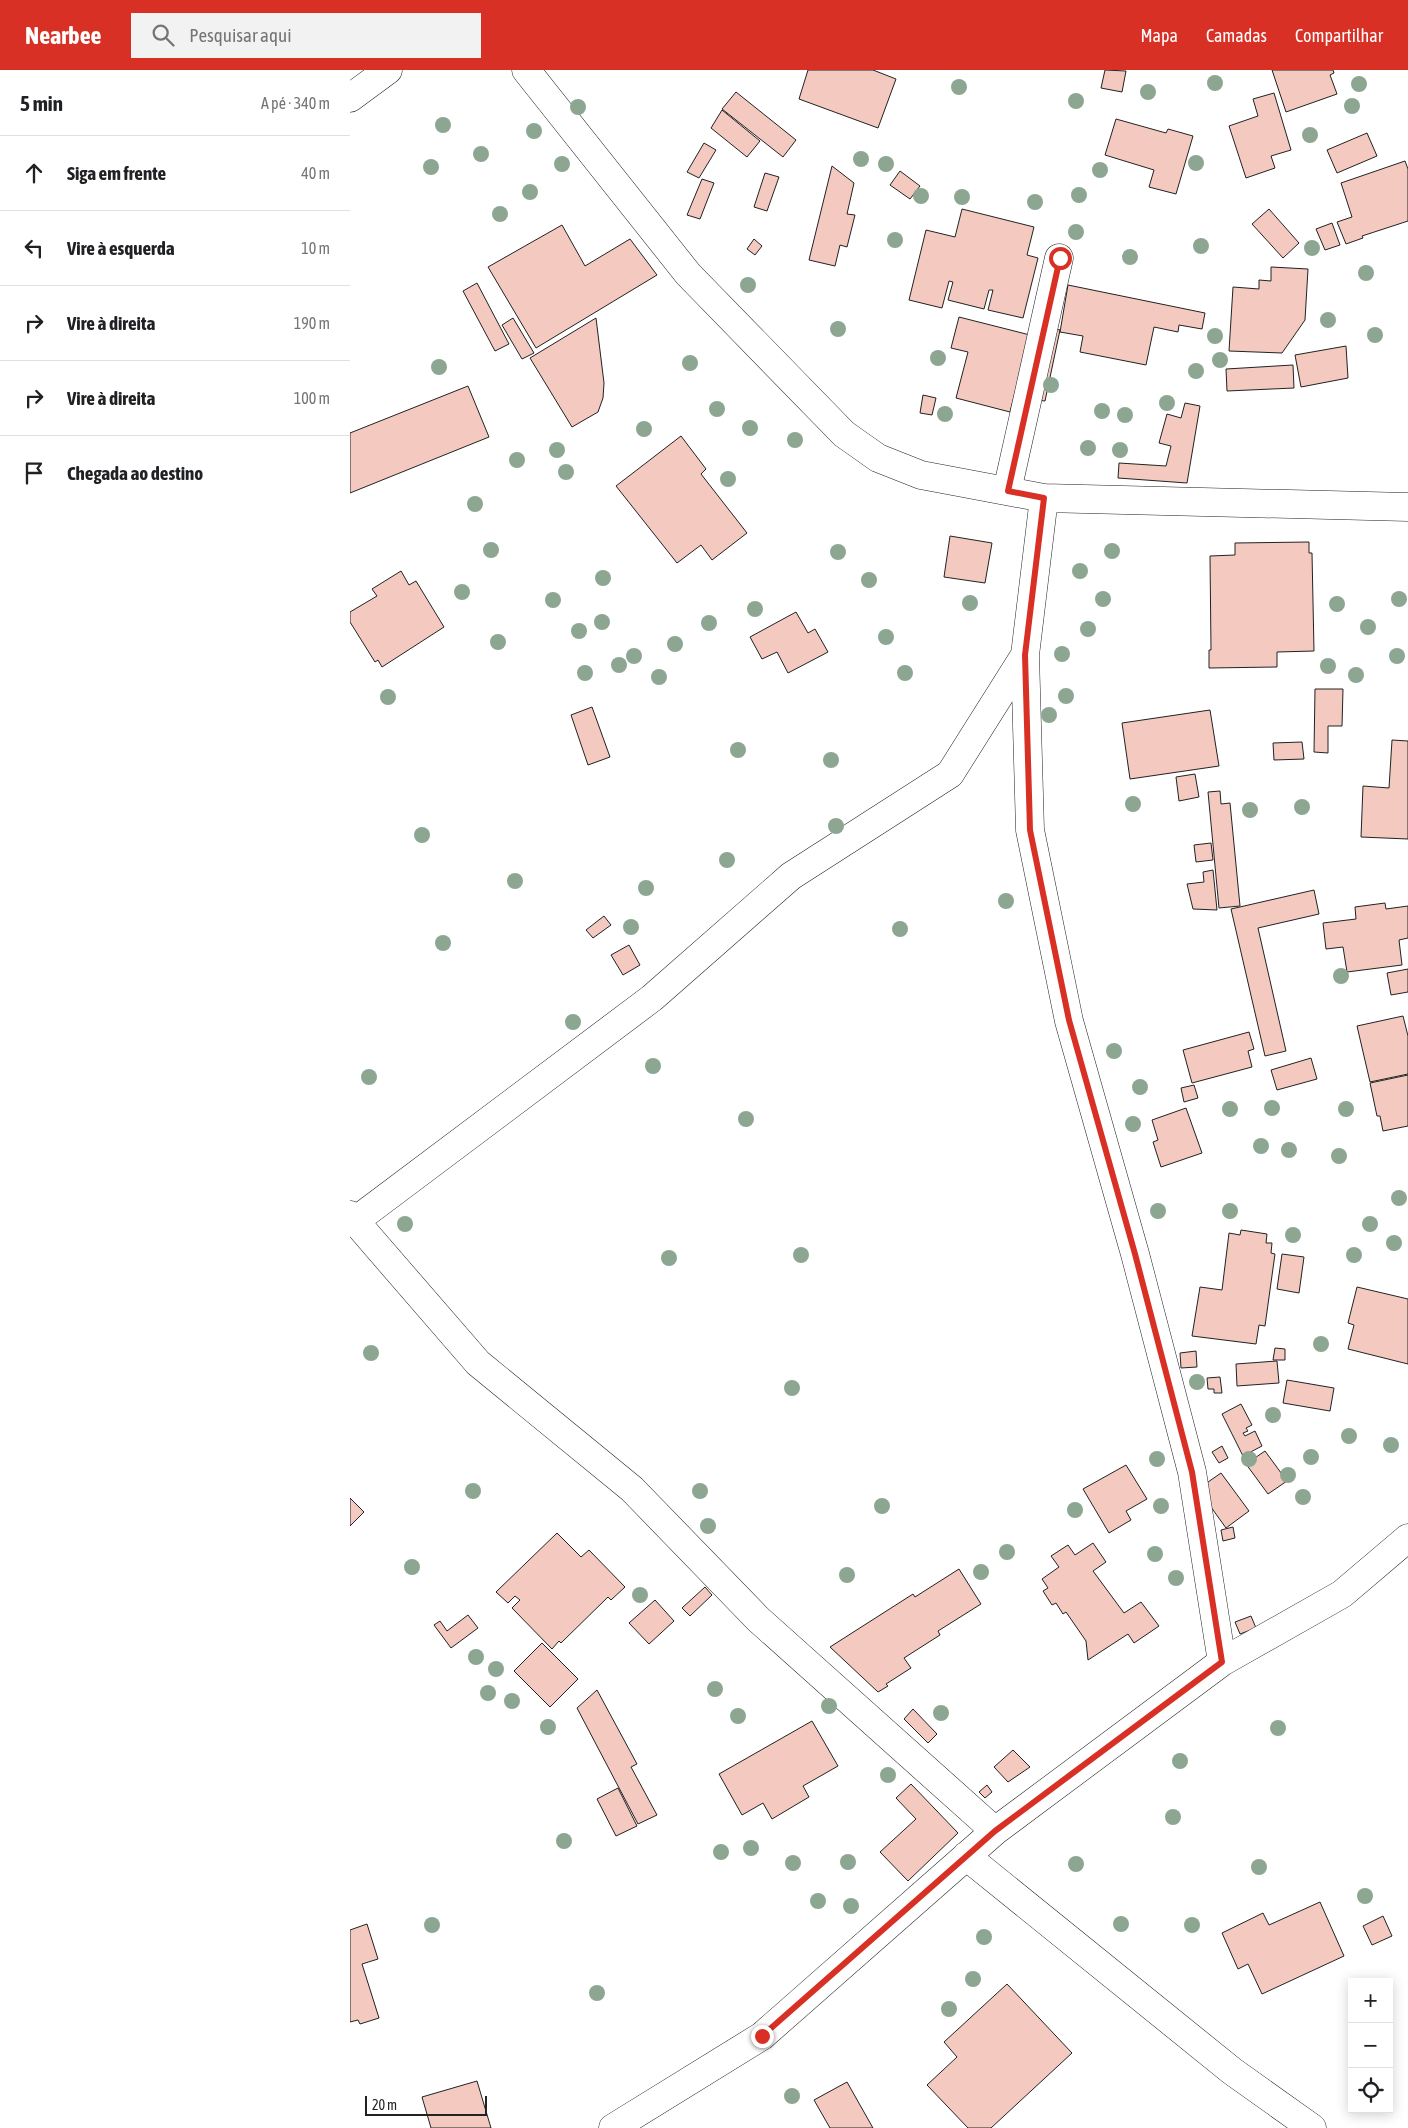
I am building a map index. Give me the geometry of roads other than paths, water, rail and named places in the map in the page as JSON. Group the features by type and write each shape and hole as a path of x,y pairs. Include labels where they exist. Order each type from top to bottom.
{"street":[{"path":"350,98 388,70"},
{"path":"526,70 688,274 844,434 878,458 921,475 1044,498 1408,508"},
{"path":"1008,491 1060,258"},
{"path":"1044,498 1025,655 1030,830 1069,1020 1135,1254 1192,1472 1222,1662"},
{"path":"995,1831 758,1619 632,1489 478,1363 353,1218 652,998 791,876 950,774 1025,655"},
{"path":"613,2128 762,2036 995,1831 1222,1662 1342,1594 1408,1538"},
{"path":"966,1856 1232,2072 1312,2128"}]}
